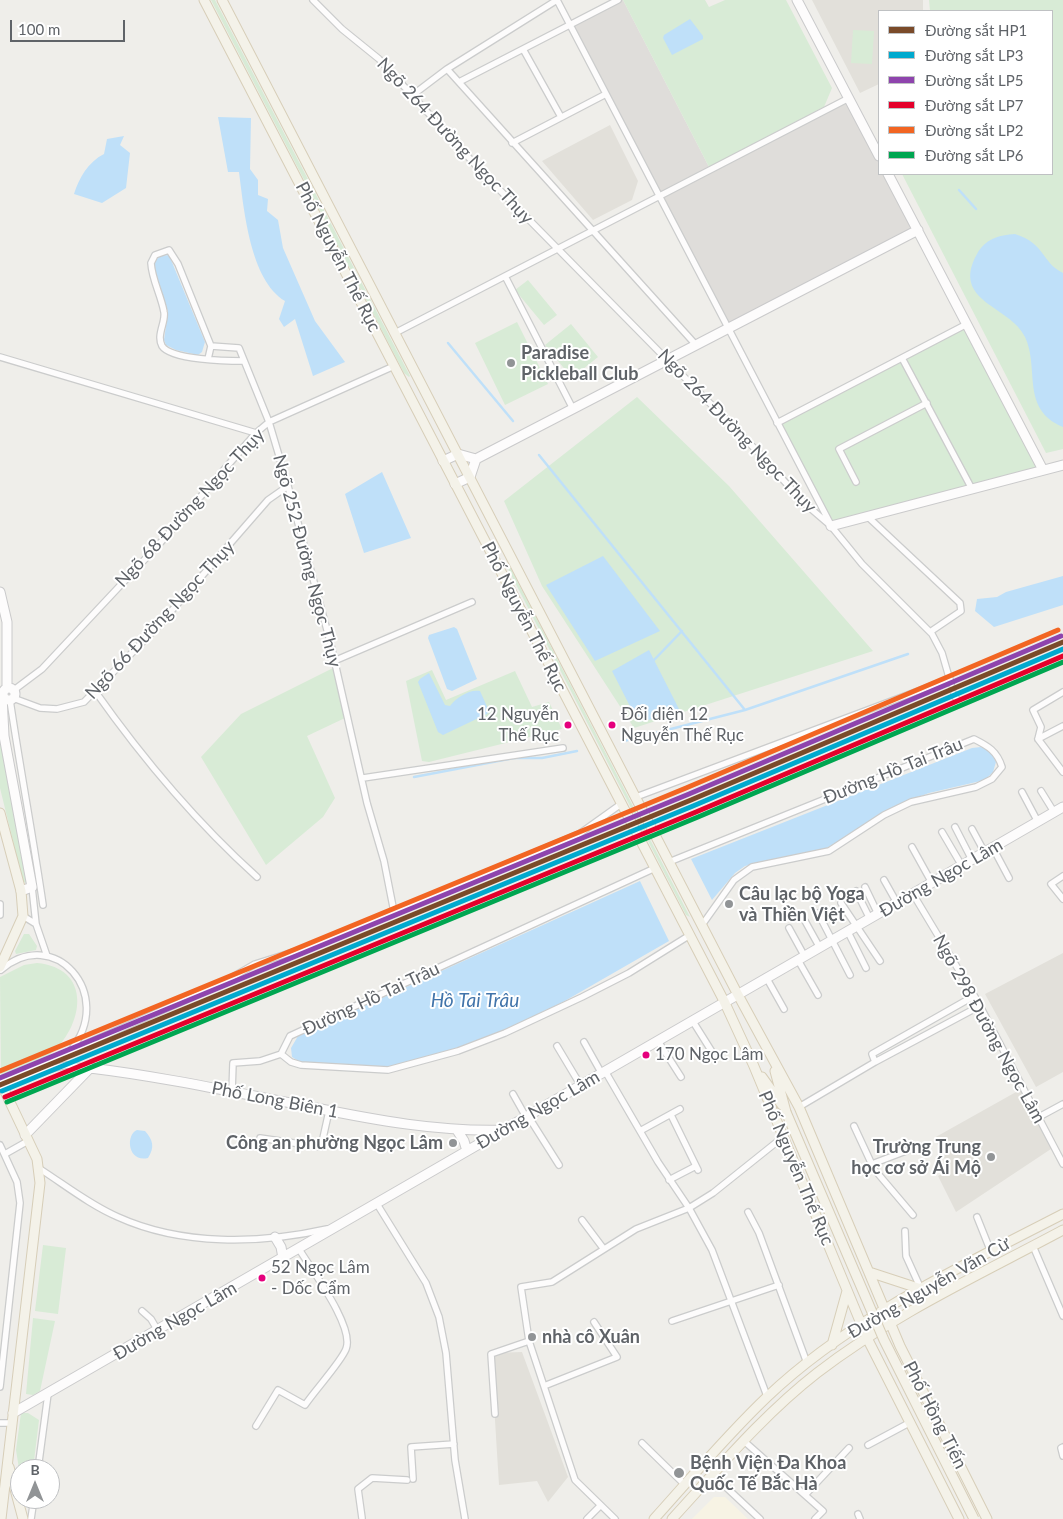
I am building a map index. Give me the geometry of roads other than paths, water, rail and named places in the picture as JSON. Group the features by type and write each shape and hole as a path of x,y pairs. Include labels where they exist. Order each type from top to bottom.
{"main road":[{"name":"Phố Nguyễn Thế Rục","path":"204,0 724,1001 753,1064 861,1325"},
{"name":"Phố Nguyễn Thế Rục","path":"222,0 770,1056 799,1107 885,1310"},
{"path":"798,0 878,154"},
{"path":"889,175 1043,470"},
{"path":"443,461 458,454 476,459 918,230"},
{"path":"456,484 470,477 476,459"},
{"path":"831,526 1063,465"},
{"path":"0,592 7,622 9,694 4,736 32,887 21,891"},
{"name":"Đường Ngọc Lâm","path":"13,1413 1063,807"},
{"path":"0,813 21,891 23,916 0,967"},
{"path":"770,1056 786,1112 884,1340 974,1519"},
{"path":"753,1064 786,1112"},
{"path":"27,1138 90,1068"},
{"name":"Phố Long Biên 1","path":"90,1068 142,1074 328,1111 457,1130 505,1130"},
{"path":"0,1081 3,1092 27,1138 40,1169 40,1197 1,1519"},
{"path":"457,1130 464,1141 467,1152"},
{"name":"Đường Nguyễn Văn Cừ","path":"654,1519 767,1396 832,1345 885,1310 1063,1214"},
{"name":"Đường Nguyễn Văn Cừ","path":"672,1519 769,1414 803,1385 890,1323 1063,1230"},
{"path":"275,1237 281,1247 283,1258"},
{"path":"869,1272 921,1290"},
{"path":"832,1345 847,1291"},
{"name":"Phố Hồng Tiến","path":"885,1310 987,1519"},
{"name":"Phố Hồng Tiến","path":"861,1325 959,1519"},
{"path":"8,1462 24,1519"}],"street":[{"name":"Ngõ 264 Đường Ngọc Thụy","path":"313,0 342,29 379,59 414,94 449,137 803,502 831,526 862,564 930,632 940,647 951,681 636,797"},
{"path":"414,94 447,69 557,0 831,526"},
{"path":"459,82 618,0"},
{"path":"523,49 561,117"},
{"path":"447,69 696,345"},
{"path":"512,142 606,94"},
{"path":"395,333 849,98"},
{"path":"208,359 211,346 178,264 169,250 155,255 151,263 164,312 160,338 162,346 169,352 208,359 244,361"},
{"path":"505,276 573,409"},
{"path":"777,423 967,324"},
{"name":"Ngõ 252 Đường Ngọc Thụy","path":"211,346 239,348 269,422 334,660 394,912"},
{"path":"0,357 256,433"},
{"path":"902,358 972,489"},
{"name":"Ngõ 68 Đường Ngọc Thụy","path":"9,694 42,669 161,542 256,433 269,422 394,366"},
{"path":"856,482 839,449 927,404"},
{"name":"Ngõ 66 Đường Ngọc Thụy","path":"9,694 40,708 57,709 84,702 166,617 268,500 288,486"},
{"path":"867,516 960,604 961,611 930,632"},
{"path":"334,660 472,602"},
{"path":"96,691 136,748 168,786 214,837 257,877"},
{"path":"1038,739 1041,727 1033,710 1063,692"},
{"path":"9,694 43,905"},
{"path":"1038,739 1063,726"},
{"name":"Đường Hồ Tai Trâu","path":"670,862 974,739 990,747 999,758 1002,766 992,779 976,787 911,802 870,824 829,851 752,867 734,880 702,925"},
{"path":"1038,739 1063,772"},
{"path":"363,778 563,748"},
{"path":"1057,763 1063,760"},
{"path":"1041,790 1054,812"},
{"path":"1022,792 1038,822"},
{"path":"0,1081 70,1052 217,986 243,970 312,946 579,834 621,804"},
{"path":"955,826 972,860"},
{"path":"972,829 1009,878"},
{"path":"942,832 962,866"},
{"path":"912,847 932,883"},
{"name":"Đường Hồ Tai Trâu","path":"655,868 290,1036 281,1054 291,1062 301,1065 388,1070 458,1051 505,1033 590,993 638,968 690,936"},
{"path":"1063,876 1051,884 1063,899"},
{"path":"884,880 897,903"},
{"path":"32,887 36,924 47,956"},
{"path":"865,887 874,916"},
{"path":"856,891 874,916"},
{"name":"Ngõ 298 Đường Ngọc Lâm","path":"913,894 978,1002 1063,1164"},
{"path":"841,903 880,961"},
{"path":"0,904 0,915"},
{"path":"818,912 850,975"},
{"path":"23,916 36,924"},
{"path":"805,921 820,948"},
{"path":"789,928 818,995"},
{"path":"848,932 866,968"},
{"path":"0,971 12,961 21,957 47,956 70,969 87,997 88,1016 85,1028 70,1052"},
{"path":"766,977 784,1009"},
{"path":"875,1062 872,1054 974,996"},
{"path":"799,1107 875,1062 976,1008 978,1002"},
{"path":"692,1020 714,1055"},
{"path":"658,1041 681,1077"},
{"path":"584,1042 669,1180 690,1208 712,1250 767,1396"},
{"path":"557,1046 582,1086"},
{"path":"232,1092 233,1063 260,1061 281,1054"},
{"name":"Phố Long Biên 1","path":"3,1092 46,1070 67,1065 90,1068"},
{"path":"513,1094 559,1165"},
{"path":"1039,1117 1063,1104"},
{"path":"640,1131 680,1109"},
{"path":"260,1138 321,1147 328,1111"},
{"path":"669,1180 697,1168 671,1114"},
{"path":"854,1126 872,1164 913,1215"},
{"path":"615,1519 575,1480 529,1341 521,1286 552,1282 584,1264 603,1248 636,1229 690,1208 713,1193 783,1137"},
{"path":"5,1154 27,1138"},
{"path":"0,1145 17,1182 20,1203 0,1387"},
{"path":"872,1164 919,1146"},
{"path":"40,1169 117,1217 174,1235 233,1238 275,1237 300,1235 338,1226"},
{"path":"377,1204 426,1283 439,1318 446,1353 454,1444 465,1519"},
{"path":"748,1212 759,1232 807,1364"},
{"path":"977,1217 991,1252"},
{"path":"582,1220 603,1248"},
{"path":"905,1231 906,1256 921,1290"},
{"path":"1033,1246 1063,1316"},
{"path":"256,1426 278,1390 305,1405 346,1350 347,1342 340,1316 299,1249"},
{"path":"672,1321 779,1285"},
{"path":"142,1311 151,1319 158,1331"},
{"path":"544,1386 617,1357 594,1322"},
{"path":"495,1414 491,1354 529,1341"},
{"path":"39,1459 48,1394"},
{"path":"0,1422 12,1423"},
{"path":"868,1445 909,1423"},
{"path":"744,1442 823,1511 815,1519"},
{"path":"642,1443 685,1484"},
{"path":"362,1518 358,1489 372,1478 410,1479 411,1447 454,1444"},
{"path":"1063,1447 1060,1448 1063,1456"},
{"path":"805,1495 849,1448"},
{"path":"713,1475 760,1519"},
{"path":"587,1519 600,1506"}],"water":[{"path":"690,19 703,36 703,39 672,55 663,38 664,35"},
{"path":"218,117 251,118 250,169 258,180 258,195 268,199 267,211 278,220 283,248 315,321 345,362 313,376 295,319 284,327 279,319 285,301 273,291 256,261 243,205 239,172 228,172"},
{"path":"124,136 120,145 130,153 126,188 102,203 74,194 85,171 93,161 104,154 107,139"},
{"path":"1015,234 1032,243 1056,269 1063,273 1063,427 1050,419 1041,410 1036,399 1029,349 1025,337 1018,327 977,293 971,283 971,270 980,249 988,241 1003,235"},
{"path":"169,255 205,342 202,352 198,355 176,350 166,345 164,340 168,312 153,265 159,256"},
{"path":"382,472 411,538 364,553 345,494"},
{"path":"603,556 660,631 595,661 546,585"},
{"path":"1063,576 1063,605 994,627 975,611 977,599 997,597 1006,592"},
{"path":"454,627 457,629 477,679 452,691 447,689 428,638 429,635"},
{"path":"649,650 681,713 638,722 612,671"},
{"path":"429,673 445,705 450,706 459,697 467,693 480,691 489,711 487,714 443,735 438,732 418,682"},
{"path":"981,747 991,752 996,762 993,772 985,780 929,793 902,803 825,849 745,866 735,873 712,900 691,859 972,748"},
{"name":"Hồ Tai Trâu","path":"640,881 669,941 563,1002 469,1046 391,1067 379,1068 300,1062 292,1057 291,1048 298,1036"},
{"path":"137,1130 145,1131 150,1137 152,1150 148,1158 136,1156 130,1148 131,1137"}],"waterway":[{"path":"959,190 976,209"},
{"path":"448,343 513,421"},
{"path":"539,455 745,710"},
{"path":"654,660 682,631"},
{"path":"624,741 745,710 908,654"},
{"path":"414,777 514,758 542,758 577,751"}],"rail line":[{"name":"LP2","path":"0,1071 686,788 1058,630"},
{"name":"LP5","path":"0,1078 689,794 1061,636"},
{"name":"HP1","path":"0,1085 691,800 1063,642"},
{"name":"LP3","path":"2,1091 693,806 1063,649"},
{"name":"LP7","path":"5,1097 696,812 1063,656"},
{"name":"LP6","path":"7,1102 698,817 1063,662"}],"place":[{"name":"Paradise Pickleball Club","path":"511,363"},
{"name":"12 Nguyễn Thế Rục","path":"568,725"},
{"name":"Đối diện 12 Nguyễn Thế Rục","path":"612,725"},
{"name":"Câu lạc bộ Yoga và Thiền Việt","path":"729,904"},
{"name":"170 Ngọc Lâm","path":"646,1055"},
{"name":"Công an phường Ngọc Lâm","path":"453,1143"},
{"name":"Trường Trung học cơ sở Ái Mộ","path":"991,1157"},
{"name":"52 Ngọc Lâm - Dốc Cẩm","path":"262,1278"},
{"name":"nhà cô Xuân","path":"532,1337"},
{"name":"Bệnh Viện Đa Khoa Quốc Tế Bắc Hà","path":"679,1473"}]}
